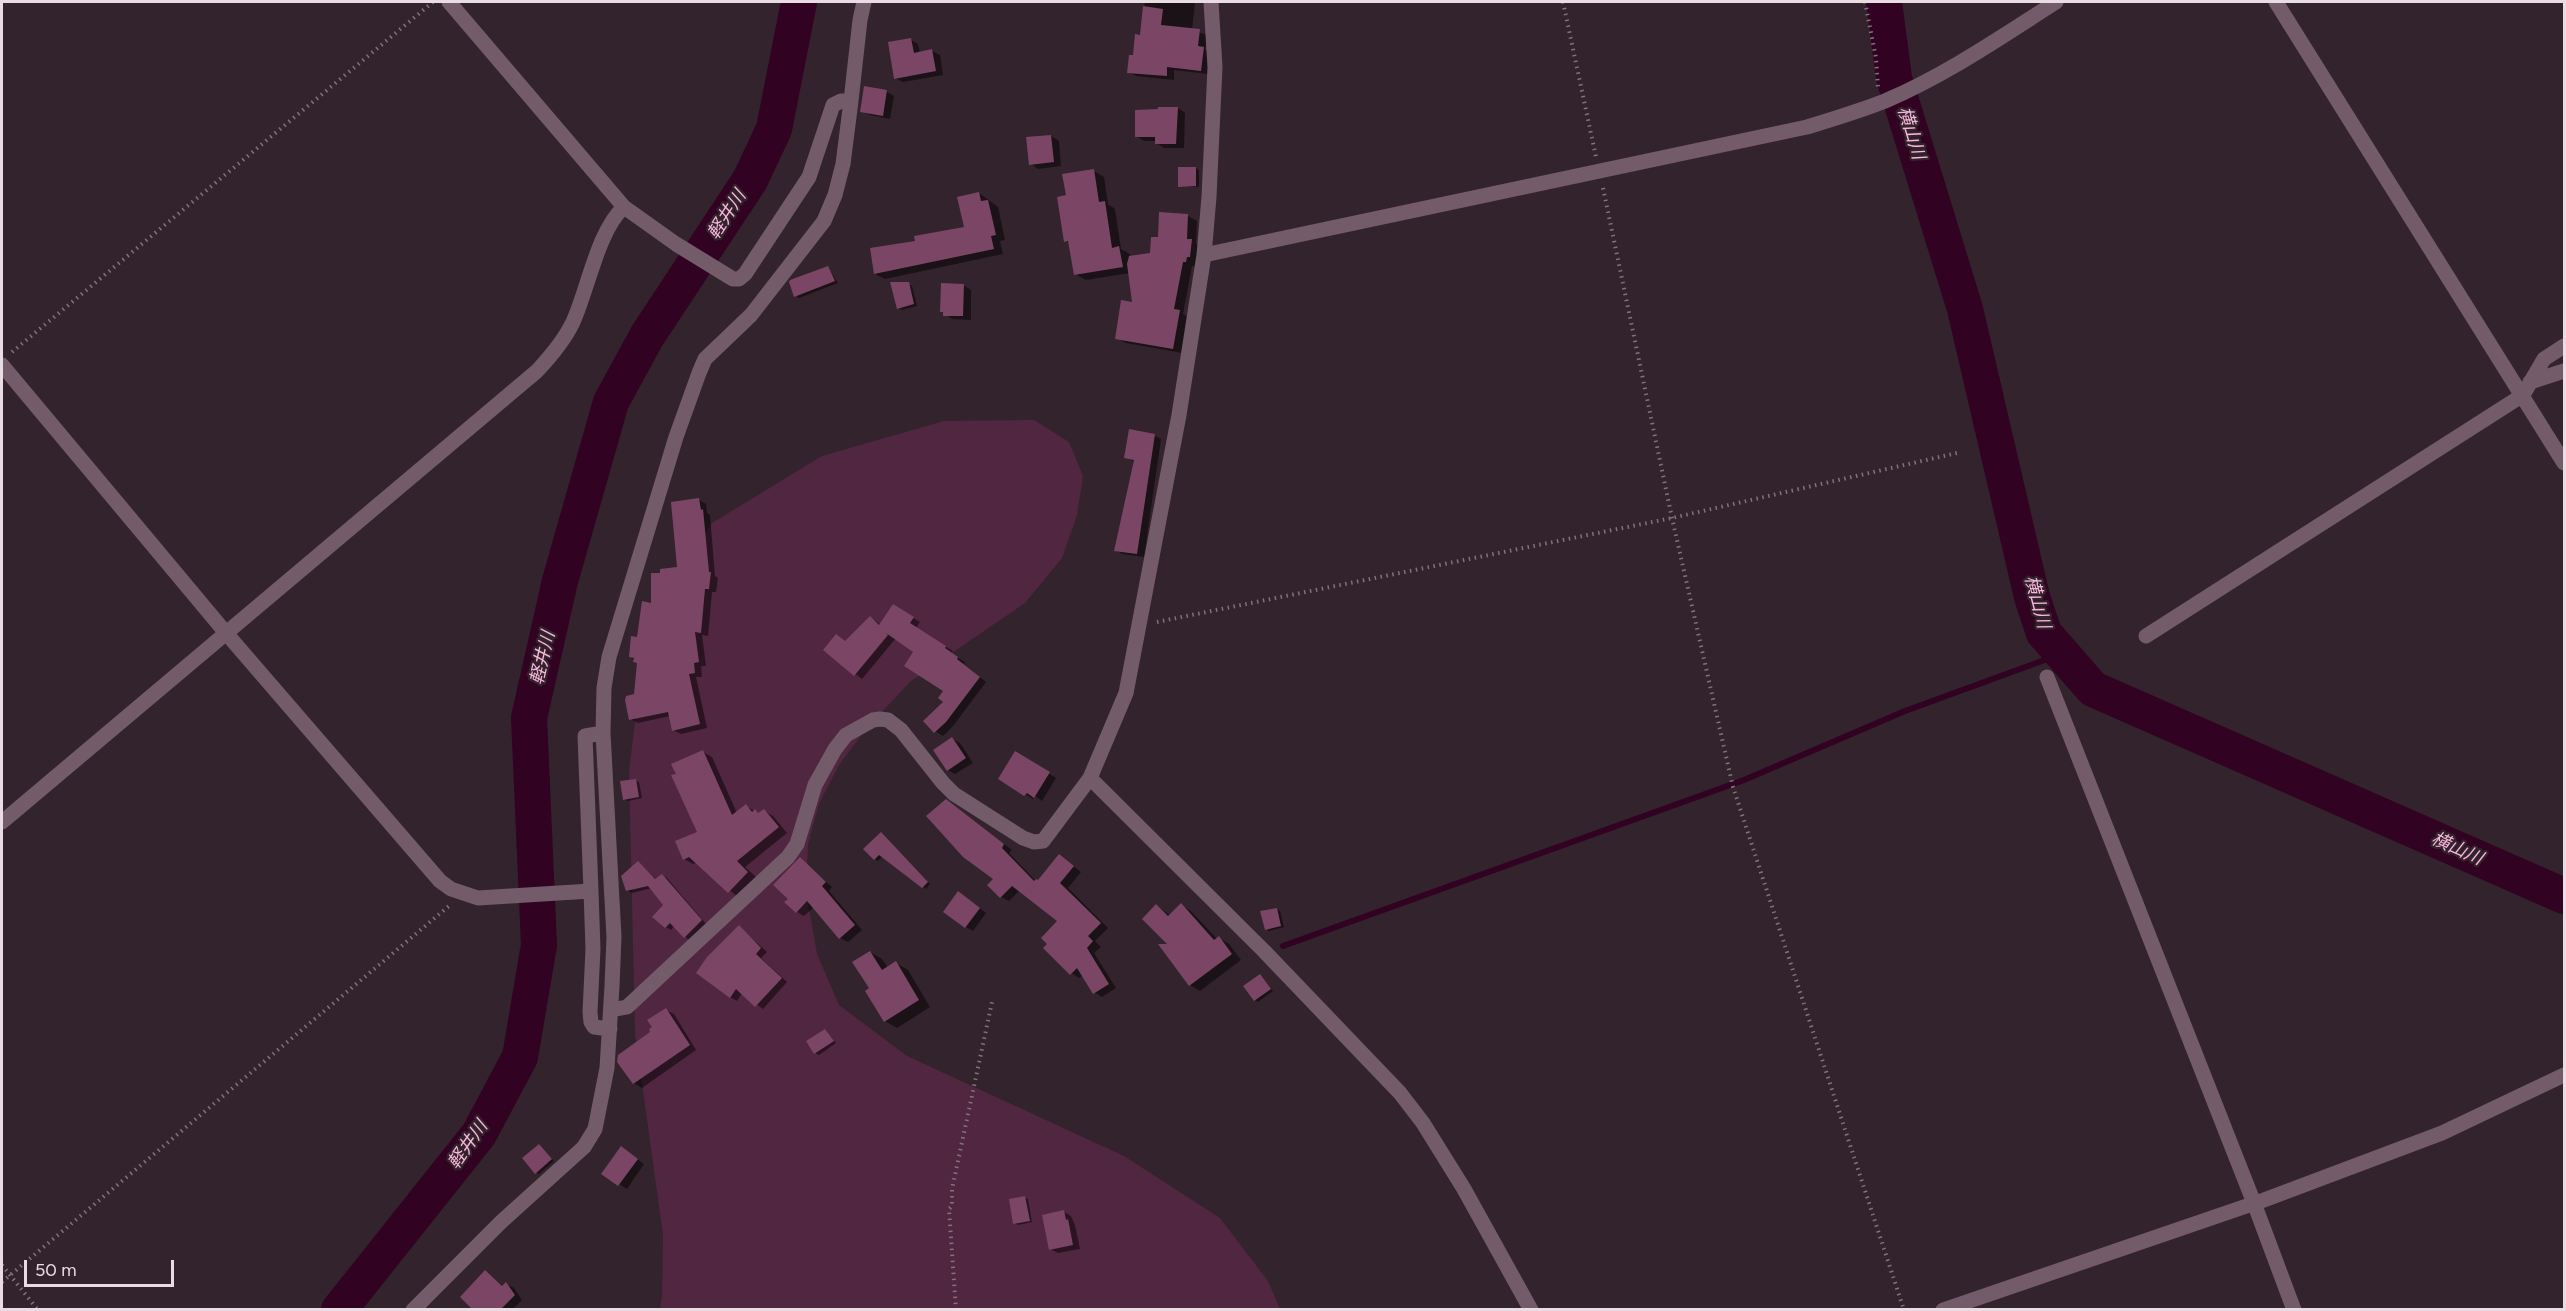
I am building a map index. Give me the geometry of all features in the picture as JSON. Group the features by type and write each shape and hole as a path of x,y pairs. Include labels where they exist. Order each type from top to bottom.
{"street":[{"path":"449,2 624,207 727,277 740,279 745,274 809,177 833,105 841,101 851,102"},
{"path":"413,1310 501,1222 584,1147 595,1130 607,1068 614,937 603,732 604,688 609,657 676,437 705,359 751,315 824,221 835,195 843,164 864,2"},
{"path":"611,1010 627,1007 788,857 797,844 815,785 835,749 846,735 873,720 888,720 901,730 954,794 1023,838 1034,842 1043,841 1090,778 1126,693 1179,415 1204,255 1215,67 1210,2"},
{"path":"1204,255 1807,127 1882,102 1953,67 2056,2"},
{"path":"2276,2 2526,389 2565,463"},
{"path":"2,822 518,387 554,354 573,322 609,224 624,207"},
{"path":"2526,389 2544,359 2565,345"},
{"path":"6,359 226,633 432,872 450,889 478,898 591,891"},
{"path":"2146,636 2526,389 2565,370"},
{"path":"2047,676 2294,1310"},
{"path":"603,732 585,736 593,949 590,1012 594,1027 610,1029"},
{"path":"1090,778 1264,951 1400,1093 1464,1189 1531,1310"},
{"path":"1943,1310 2254,1203 2442,1132 2564,1076"}],"path":[{"path":"6,359 434,2"},
{"path":"1563,2 1672,518 1733,787 1904,1310"},
{"path":"1865,2 1882,102"},
{"path":"1138,624 1149,624 1672,518 1957,453"},
{"path":"2,1282 454,902 460,893"},
{"path":"956,1310 949,1209 952,1206 952,1189 992,1002"},
{"path":"2,1265 38,1310"}],"shaded area":[{"path":"1034,420 1069,442 1083,476 1077,515 1062,558 1025,603 911,681 866,729 839,765 819,804 808,844 806,891 817,954 839,1005 907,1056 1124,1156 1220,1218 1268,1281 1280,1309 660,1310 663,1235 635,1033 629,772 641,670 664,597 712,523 822,456 944,421"}],"building":[{"path":"1143,6 1163,9 1161,25 1200,29 1198,46 1204,47 1201,71 1167,67 1167,76 1127,73 1129,55 1133,55 1135,34 1140,35"},
{"path":"911,38 914,53 932,49 936,71 894,79 888,42"},
{"path":"864,86 887,90 883,116 860,112"},
{"path":"1158,107 1178,107 1176,144 1155,144 1155,137 1135,137 1135,110 1158,109"},
{"path":"1051,135 1054,162 1029,165 1026,137"},
{"path":"1178,167 1196,167 1196,186 1178,187"},
{"path":"1094,169 1099,202 1105,201 1112,248 1119,246 1123,267 1074,275 1068,241 1064,242 1057,197 1066,195 1062,174"},
{"path":"979,192 981,201 988,200 996,235 991,236 994,249 874,274 870,248 915,241 914,236 964,227 957,197"},
{"path":"1159,212 1188,214 1187,239 1192,239 1190,257 1183,262 1174,309 1180,310 1173,349 1115,339 1121,300 1132,302 1127,264 1129,256 1150,253 1151,237 1158,237"},
{"path":"828,266 835,281 794,297 790,280"},
{"path":"890,282 909,282 914,304 897,309"},
{"path":"941,283 964,284 963,316 943,316 943,312 940,312"},
{"path":"1129,429 1155,434 1137,554 1114,551 1134,460 1124,458"},
{"path":"699,498 701,510 703,509 709,572 711,572 709,589 705,589 701,633 695,632 699,662 694,663 695,673 689,674 700,724 672,731 668,712 629,720 625,700 626,696 634,694 637,663 633,662 634,658 629,657 631,636 637,637 642,601 651,603 651,573 660,573 660,569 677,567 671,502"},
{"path":"893,604 914,617 910,623 946,646 945,648 958,657 957,659 980,677 946,722 934,733 923,721 943,702 938,698 943,691 904,666 913,652 886,633 888,635 854,676 823,650 836,634 845,641 870,616 879,625"},
{"path":"952,737 966,758 947,771 933,750"},
{"path":"703,750 732,815 746,804 752,812 755,809 758,813 764,809 779,827 737,861 748,872 728,893 689,857 683,860 675,841 697,832 671,775 676,774 671,764"},
{"path":"1015,751 1050,772 1034,798 1027,793 1024,796 998,779"},
{"path":"636,779 639,797 623,800 620,781"},
{"path":"946,799 1004,844 1002,848 1034,881 1038,880 1059,854 1074,866 1060,883 1101,923 1088,936 1093,941 1087,948 1109,984 1093,994 1077,968 1070,975 1043,948 1047,944 1041,938 1057,921 1012,886 1000,898 987,885 993,879 963,857 926,816"},
{"path":"881,832 928,882 922,888 879,855 874,860 863,849"},
{"path":"800,857 826,882 822,886 855,925 839,939 807,901 796,913 784,902 788,899 773,885"},
{"path":"638,861 655,879 662,874 702,920 684,938 670,923 665,928 652,917 663,905 648,886 626,891 621,876"},
{"path":"958,891 980,908 965,928 943,912"},
{"path":"1181,903 1214,940 1219,936 1232,954 1189,986 1158,944 1167,944 1142,919 1156,904 1168,916"},
{"path":"1277,908 1281,926 1265,930 1260,911"},
{"path":"739,925 761,948 756,954 782,978 755,1007 736,989 730,998 696,973 707,957"},
{"path":"870,951 882,970 896,961 919,1000 884,1022 865,991 869,988 852,962"},
{"path":"1260,974 1271,989 1254,1001 1243,986"},
{"path":"666,1008 690,1045 633,1084 617,1062 618,1055 650,1032 649,1029 652,1027 647,1020"},
{"path":"825,1029 834,1041 814,1054 806,1041"},
{"path":"539,1144 552,1159 535,1174 522,1158"},
{"path":"621,1146 638,1159 618,1186 601,1174"},
{"path":"1025,1196 1030,1221 1013,1224 1009,1199"},
{"path":"1064,1210 1073,1245 1049,1250 1042,1215"},
{"path":"485,1270 502,1286 506,1282 515,1295 500,1310 473,1310 460,1297"}],"waterway":[{"name":"軽井川","path":"339,1310 479,1134 520,1057 539,945 529,718 560,581 611,402 647,336 750,180 774,129 799,2"},
{"name":"横山川","path":"1884,2 1894,78 1965,309 2032,597 2044,633 2093,689 2564,896"},
{"path":"1283,946 1744,780 1905,711 2061,654"}]}
